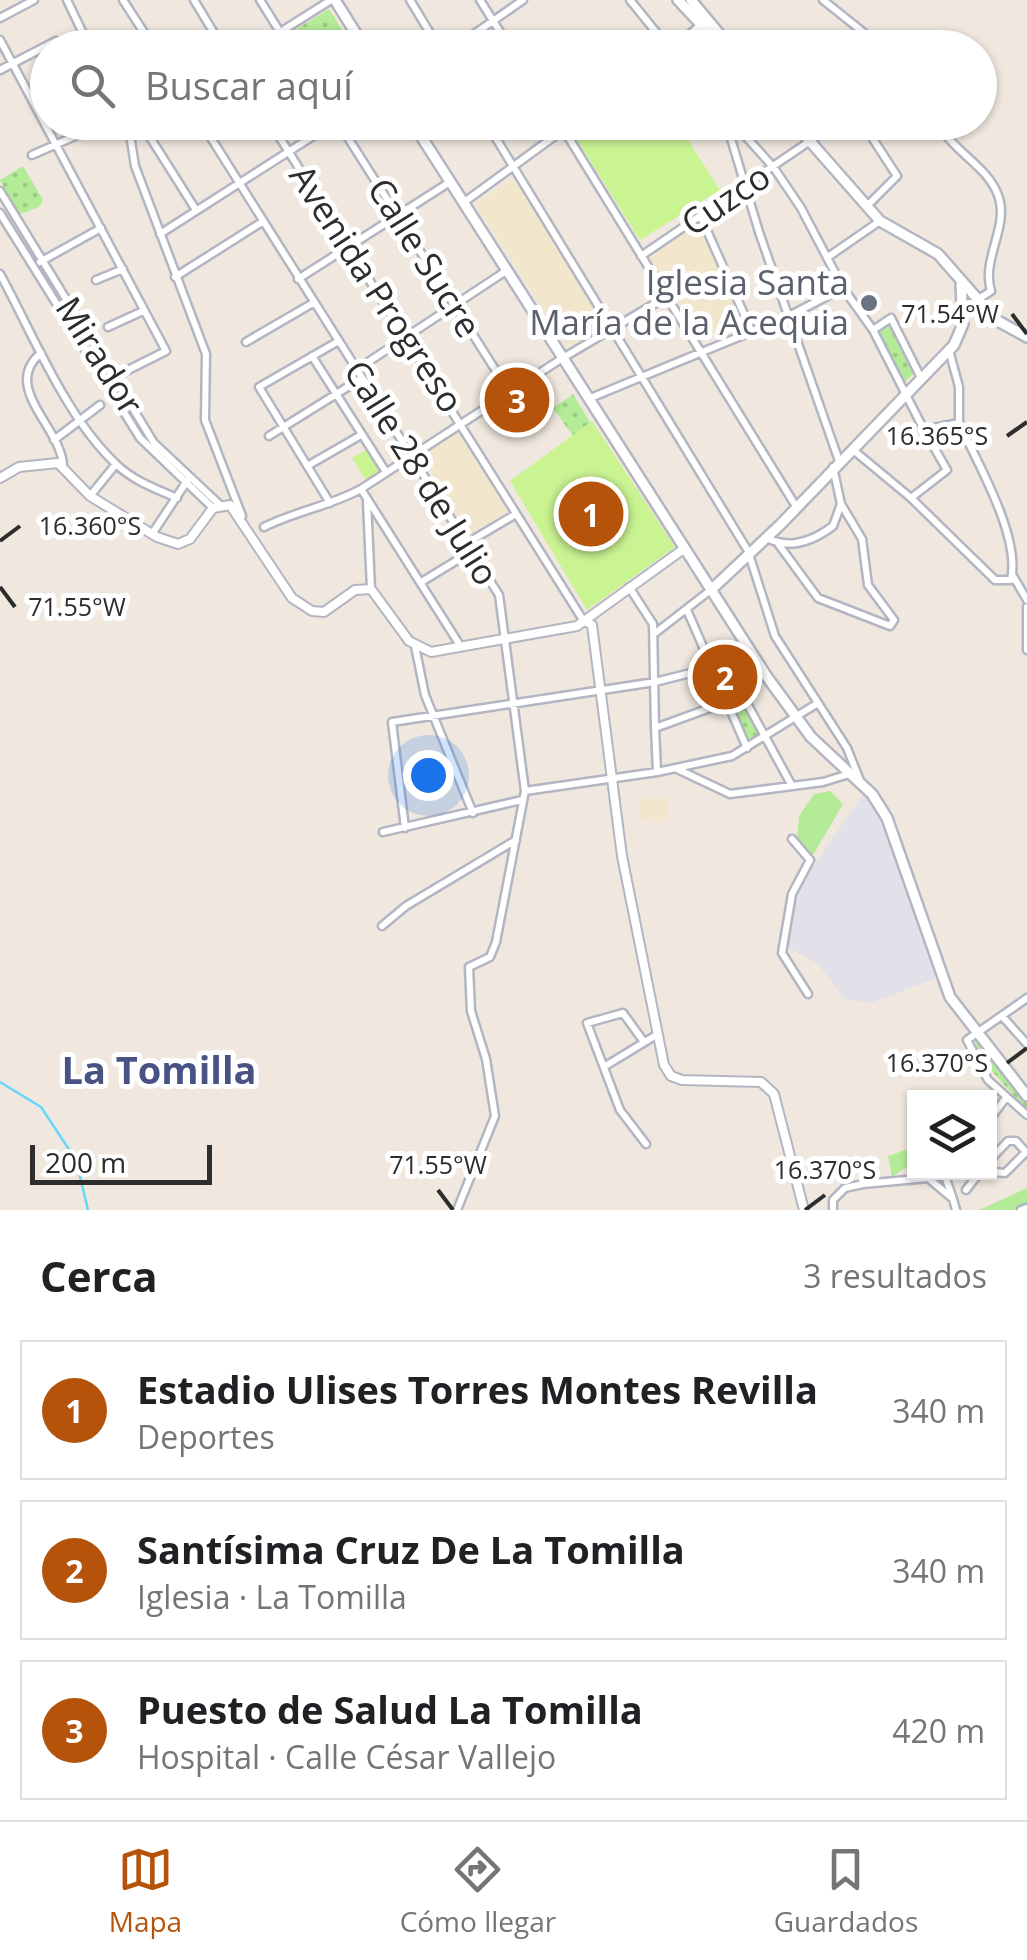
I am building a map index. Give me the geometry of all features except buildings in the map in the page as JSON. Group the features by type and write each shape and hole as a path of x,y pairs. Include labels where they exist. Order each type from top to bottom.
{"main road":[{"path":"333,0 352,30"},
{"path":"678,0 712,30"},
{"path":"691,0 710,30"},
{"path":"423,140 560,359 796,719 862,784 886,818 940,976 975,1031 1027,1096"},
{"path":"810,142 880,221 938,254 1001,325 1027,337"},
{"path":"712,589 797,508 905,390 949,350 961,331 962,285"},
{"path":"962,306 977,300"}],"street":[{"path":"0,18 34,0"},
{"path":"80,0 69,4 81,30"},
{"path":"123,0 142,30"},
{"path":"194,0 212,30"},
{"path":"260,0 279,30"},
{"path":"283,30 333,0"},
{"path":"410,0 428,30"},
{"path":"480,0 499,30"},
{"path":"630,0 656,30"},
{"path":"823,0 860,30"},
{"path":"482,30 520,1"},
{"path":"694,30 704,22"},
{"path":"0,40 30,93"},
{"path":"0,70 30,55"},
{"path":"56,140 142,312 166,351 114,377"},
{"path":"32,156 67,140"},
{"path":"131,140 135,166 206,354 205,420 242,516 286,592 302,606 326,612 355,590 371,589"},
{"path":"152,140 196,210"},
{"name":"Calle 28 de Julio","path":"212,140 499,596 508,638 525,790 502,920 490,957 469,968 472,1011 486,1059 495,1116 457,1210"},
{"name":"Avenida Progreso","path":"281,140 583,620 592,625 622,856 658,1034 671,1076 761,1082 774,1094 804,1210"},
{"path":"160,234 304,140"},
{"name":"Calle Sucre","path":"348,140 510,393"},
{"path":"497,140 749,556 775,636 852,757 862,784"},
{"path":"463,203 545,140"},
{"path":"571,140 797,508"},
{"path":"733,140 744,189 836,464 841,504 862,539 868,585 894,620 890,626 818,598 779,545 767,538"},
{"path":"747,140 774,168 844,288 874,330 947,470 911,498"},
{"name":"Cuzco","path":"642,256 813,140"},
{"path":"867,206 897,176 873,140"},
{"path":"947,140 975,164 1000,201 1001,219 990,261 991,291 977,300"},
{"path":"298,278 450,182"},
{"name":"Mirador","path":"0,191 154,443 187,480"},
{"name":"Mirador","path":"0,213 140,438 216,506"},
{"path":"701,216 751,330"},
{"path":"828,257 880,221"},
{"path":"175,277 262,222"},
{"path":"40,262 101,228"},
{"path":"96,280 123,269"},
{"path":"356,370 506,271"},
{"path":"0,274 36,338 40,354 116,464 176,498"},
{"path":"587,400 844,288"},
{"path":"264,528 297,510 330,503 361,490 560,359 666,296"},
{"path":"246,342 313,303"},
{"path":"108,327 142,312"},
{"path":"874,330 890,318 920,376"},
{"path":"330,503 259,388 338,342"},
{"path":"949,350 958,387 959,423 1011,549 1012,575 1027,604 1027,650"},
{"path":"40,354 26,368 28,400 54,440 63,466 90,496 171,542 186,542 216,506 233,506 242,516"},
{"path":"312,356 386,472"},
{"path":"269,436 362,378"},
{"path":"54,440 100,405"},
{"path":"924,430 959,423"},
{"path":"309,464 361,436"},
{"path":"851,448 911,498 995,580 1002,583 1012,575"},
{"path":"0,478 31,464 63,466"},
{"path":"90,496 116,464"},
{"path":"152,534 187,480"},
{"path":"361,490 422,580 461,647"},
{"path":"368,500 371,589 415,646 433,715 473,812"},
{"path":"779,545 800,544 822,534 833,526 841,504"},
{"path":"422,580 516,514"},
{"path":"415,646 436,652 573,626 685,548"},
{"path":"630,588 654,634 658,772"},
{"path":"654,634 712,589"},
{"path":"687,610 724,705 747,748"},
{"path":"405,828 392,722 655,682 710,668"},
{"path":"655,728 742,696 792,786"},
{"path":"525,790 658,772 732,756 818,703"},
{"path":"675,768 721,793 792,786 849,774"},
{"path":"383,832 522,800"},
{"path":"792,839 810,860 792,894 782,953 808,994"},
{"path":"382,926 406,906 516,840"},
{"path":"1027,998 975,1031 968,1040 974,1058 1005,1100 1027,1115"},
{"path":"644,1042 623,1013 587,1023 620,1110 646,1144"},
{"path":"1002,1016 1027,1044"},
{"path":"606,1065 658,1034"},
{"path":"997,1110 1005,1100"},
{"path":"997,1154 1008,1141 1016,1141 1026,1151 1005,1173 997,1172"},
{"path":"833,1210 833,1200 845,1188 911,1180"},
{"path":"930,1180 953,1199"},
{"path":"947,1180 956,1210"},
{"path":"966,1190 974,1180"}],"shaded area":[{"path":"513,178 607,326 568,347 475,204"},
{"path":"698,223 744,321 702,340 649,256"},
{"path":"460,431 509,511 469,534 422,458 422,454"},
{"path":"864,793 879,813 936,978 871,1003 845,999 818,964 786,946 794,895"},
{"path":"664,797 669,806 666,822 639,820 639,800"}],"green space":[{"path":"329,9 342,30 295,30"},
{"path":"577,140 688,140 720,190 640,240"},
{"path":"23,166 43,200 39,207 18,215 0,180"},
{"path":"889,322 915,372 904,383 877,330"},
{"path":"573,394 591,424 573,436 553,408"},
{"path":"592,421 675,547 587,610 510,481"},
{"path":"367,449 381,471 366,480 352,458"},
{"path":"745,706 762,737 746,743 731,714"},
{"path":"830,791 843,804 813,855 797,838 799,816 814,794"},
{"path":"973,1035 1027,1101 1027,1110 981,1059"},
{"path":"907,1149 907,1167 892,1177 888,1156"},
{"path":"1027,1188 1027,1210 979,1210"}],"waterway":[{"path":"0,1082 41,1107 76,1160 88,1210"}],"place":[{"name":"Iglesia Santa María de la Acequia","path":"869,303"},
{"name":"Puesto de Salud La Tomilla","path":"517,400"},
{"name":"Estadio Ulises Torres Montes Revilla","path":"591,514"},
{"name":"Santísima Cruz De La Tomilla","path":"725,677"}],"district":[{"name":"La Tomilla","path":"159,1071"}]}
